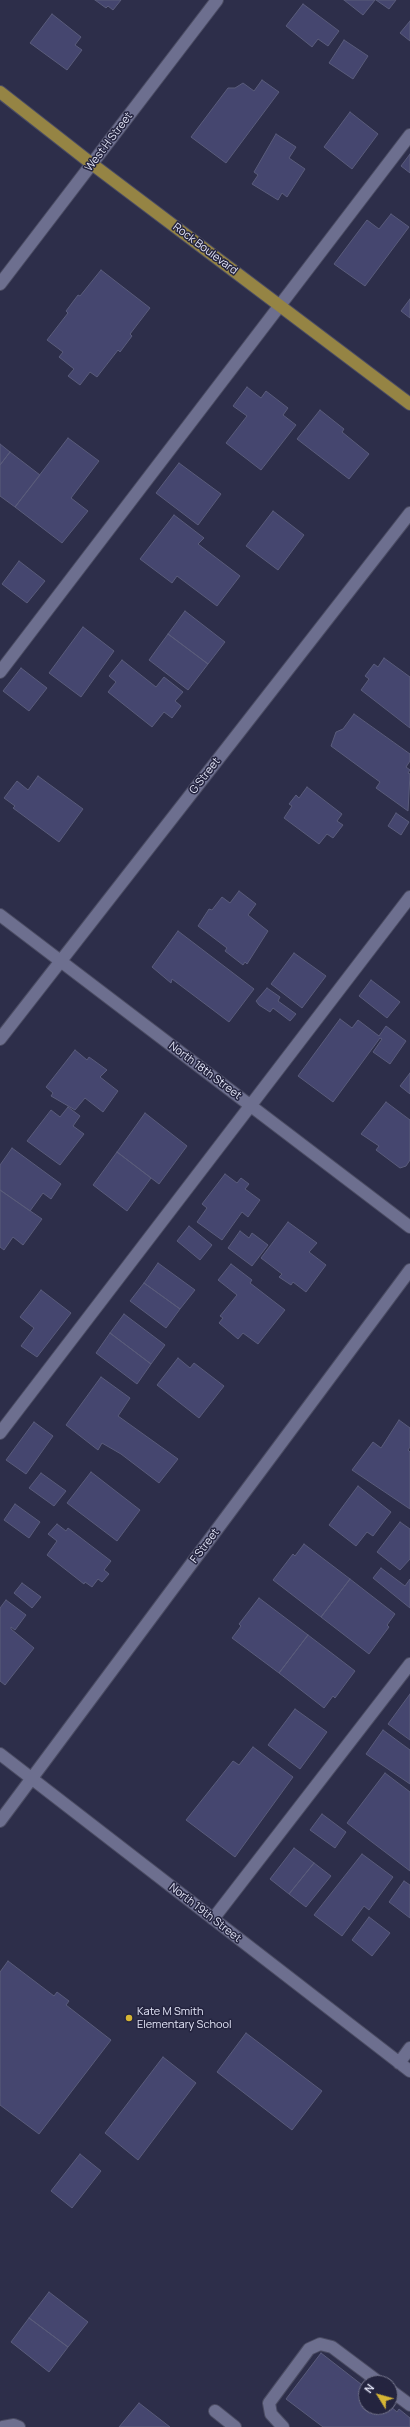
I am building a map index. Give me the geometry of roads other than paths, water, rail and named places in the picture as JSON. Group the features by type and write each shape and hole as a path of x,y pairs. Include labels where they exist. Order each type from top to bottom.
{"main road":[{"name":"Rock Boulevard","path":"0,92 92,164 410,404"}],"street":[{"name":"West H Street","path":"0,284 217,0"},
{"path":"0,672 281,306 410,135"},
{"name":"G Street","path":"0,1039 410,513"},
{"path":"0,1433 249,1105 410,897"},
{"name":"North 18th Street","path":"0,915 410,1228"},
{"name":"F Street","path":"0,1822 410,1270"},
{"path":"213,1919 410,1664"},
{"name":"North 19th Street","path":"0,1754 410,2071"},
{"path":"399,2063 410,2048"},
{"path":"283,2427 271,2414 269,2402 309,2349 320,2344 332,2347 369,2375"},
{"path":"398,2396 410,2405"},
{"path":"215,2411 235,2427"},
{"path":"3,2427 14,2425 19,2427"}],"place":[{"name":"Kate M Smith Elementary School","path":"129,2018"}]}
